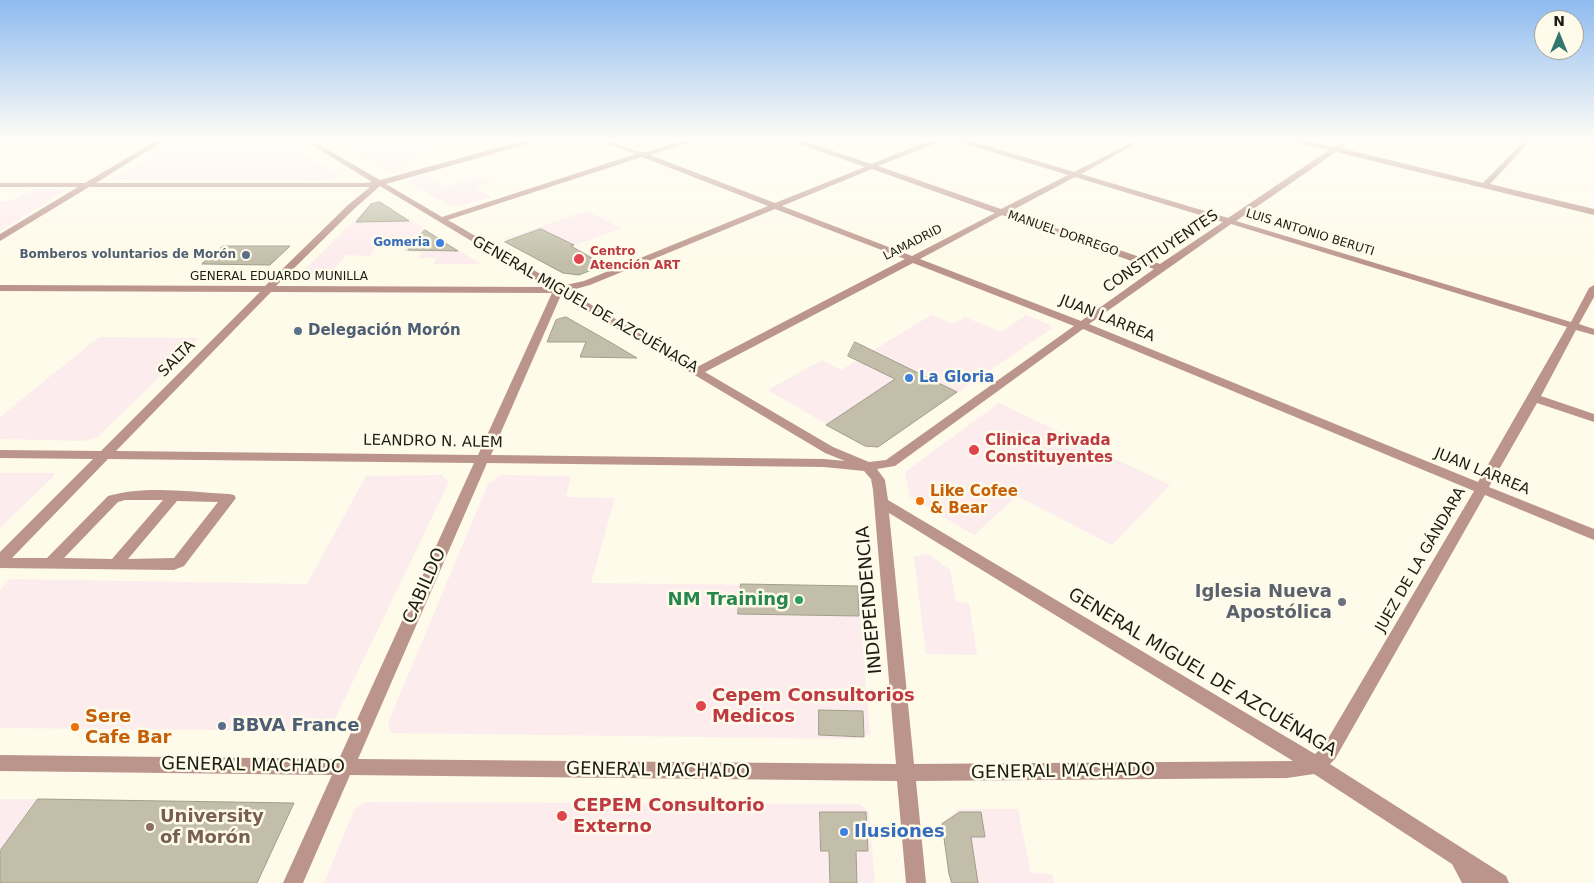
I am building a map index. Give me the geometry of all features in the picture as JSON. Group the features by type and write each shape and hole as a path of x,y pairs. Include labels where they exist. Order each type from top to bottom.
{"street":[{"path":"0,238 93,181"},
{"name":"GENERAL MIGUEL DE AZCUÉNAGA","path":"376,181 829,450 866,467"},
{"path":"0,185 350,186 385,181"},
{"path":"440,220 559,181"},
{"name":"JUAN LARREA","path":"713,181 1082,325 1594,534"},
{"name":"GENERAL EDUARDO MUNILLA","path":"0,288 558,290 588,283 834,181"},
{"name":"MANUEL DORREGO","path":"914,181 1161,268"},
{"name":"LAMADRID","path":"698,371 910,258 1062,181"},
{"name":"LUIS ANTONIO BERUTI","path":"1099,181 1594,332"},
{"name":"CONSTITUYENTES","path":"866,467 890,463 1161,268 1289,181"},
{"path":"1469,181 1594,212"},
{"path":"1485,185 1489,181"},
{"name":"SALTA","path":"0,562 268,289 351,207 379,183"},
{"name":"JUEZ DE LA GÁNDARA","path":"1316,765 1329,753 1534,398 1594,288"},
{"name":"CABILDO","path":"293,883 558,290"},
{"path":"1534,398 1594,418"},
{"name":"LEANDRO N. ALEM","path":"1,455 824,463 866,467"},
{"name":"INDEPENDENCIA","path":"866,467 878,479 881,502 916,883"},
{"path":"0,562 51,563 168,565 179,562 229,498 125,496 113,499 51,563"},
{"path":"116,564 170,501 169,496"},
{"name":"GENERAL MIGUEL DE AZCUÉNAGA","path":"881,502 1316,765 1499,883"},
{"name":"GENERAL MACHADO","path":"0,763 906,773 1287,770 1316,765"},
{"path":"1459,858 1474,883"}],"shaded area":[{"path":"409,181 436,181 446,187 464,181 491,181 492,182 476,188 492,197 454,207 408,183"},
{"path":"33,189 65,191 0,231 0,201 11,201"},
{"path":"382,202 481,264 433,264 437,258 418,258 422,252 403,252 405,248 375,248 370,256 346,255 323,281 297,282 296,278 370,205"},
{"path":"587,211 622,228 572,246 606,264 578,274 563,274 504,239"},
{"path":"931,315 953,324 965,317 1001,332 1026,315 1048,324 1052,328 880,446 867,448 768,390 822,360 841,370"},
{"path":"99,337 199,338 99,436 84,441 0,439 0,417"},
{"path":"999,403 1170,485 1112,545 1017,496 974,535 910,497 905,472"},
{"path":"0,473 54,473 53,477 0,528"},
{"path":"442,475 449,482 333,723 319,731 0,728 0,590 10,579 307,584 366,476"},
{"path":"501,475 571,476 566,497 615,498 591,583 858,586 870,734 854,739 391,733 388,723 488,484"},
{"path":"928,554 950,570 956,602 969,603 977,655 926,654 914,557"},
{"path":"0,799 38,799 0,851"},
{"path":"365,802 860,804 869,812 875,883 324,883 354,810"},
{"path":"959,809 1018,809 1031,873 1052,874 1054,883 950,883 942,823"}],"building":[{"path":"380,202 409,221 356,222 371,204"},
{"path":"541,229 574,245 571,246 604,265 579,275 563,273 505,242"},
{"path":"425,230 458,251 408,250"},
{"name":"Bomberos voluntarios de Morón","path":"223,246 290,246 270,265 202,264"},
{"path":"566,317 637,358 580,357 586,342 547,342 556,320"},
{"path":"855,342 957,392 878,447 865,446 826,425 895,379 848,356"},
{"name":"NM Training","path":"741,584 858,586 859,616 738,614"},
{"path":"819,710 863,711 864,737 819,735"},
{"name":"University of Morón","path":"38,799 294,803 257,883 0,883 0,851"},
{"name":"Ilusiones","path":"820,812 866,812 868,851 856,851 857,883 830,883 829,851 821,851"},
{"path":"960,812 981,812 985,837 971,837 978,883 952,883 949,874 942,824"}],"place":[{"name":"Gomeria","path":"440,243"},
{"name":"Bomberos voluntarios de Morón","path":"246,255"},
{"name":"Centro Atención ART","path":"579,259"},
{"name":"Delegación Morón","path":"298,331"},
{"name":"La Gloria","path":"909,378"},
{"name":"Clinica Privada Constituyentes","path":"974,450"},
{"name":"Like Cofee & Bear","path":"920,501"},
{"name":"NM Training","path":"799,600"},
{"name":"Iglesia Nueva Apostólica","path":"1342,602"},
{"name":"Cepem Consultorios Medicos","path":"701,706"},
{"name":"BBVA France","path":"222,726"},
{"name":"Sere Cafe Bar","path":"75,727"},
{"name":"CEPEM Consultorio Externo","path":"562,816"},
{"name":"University of Morón","path":"150,827"},
{"name":"Ilusiones","path":"844,832"}]}
